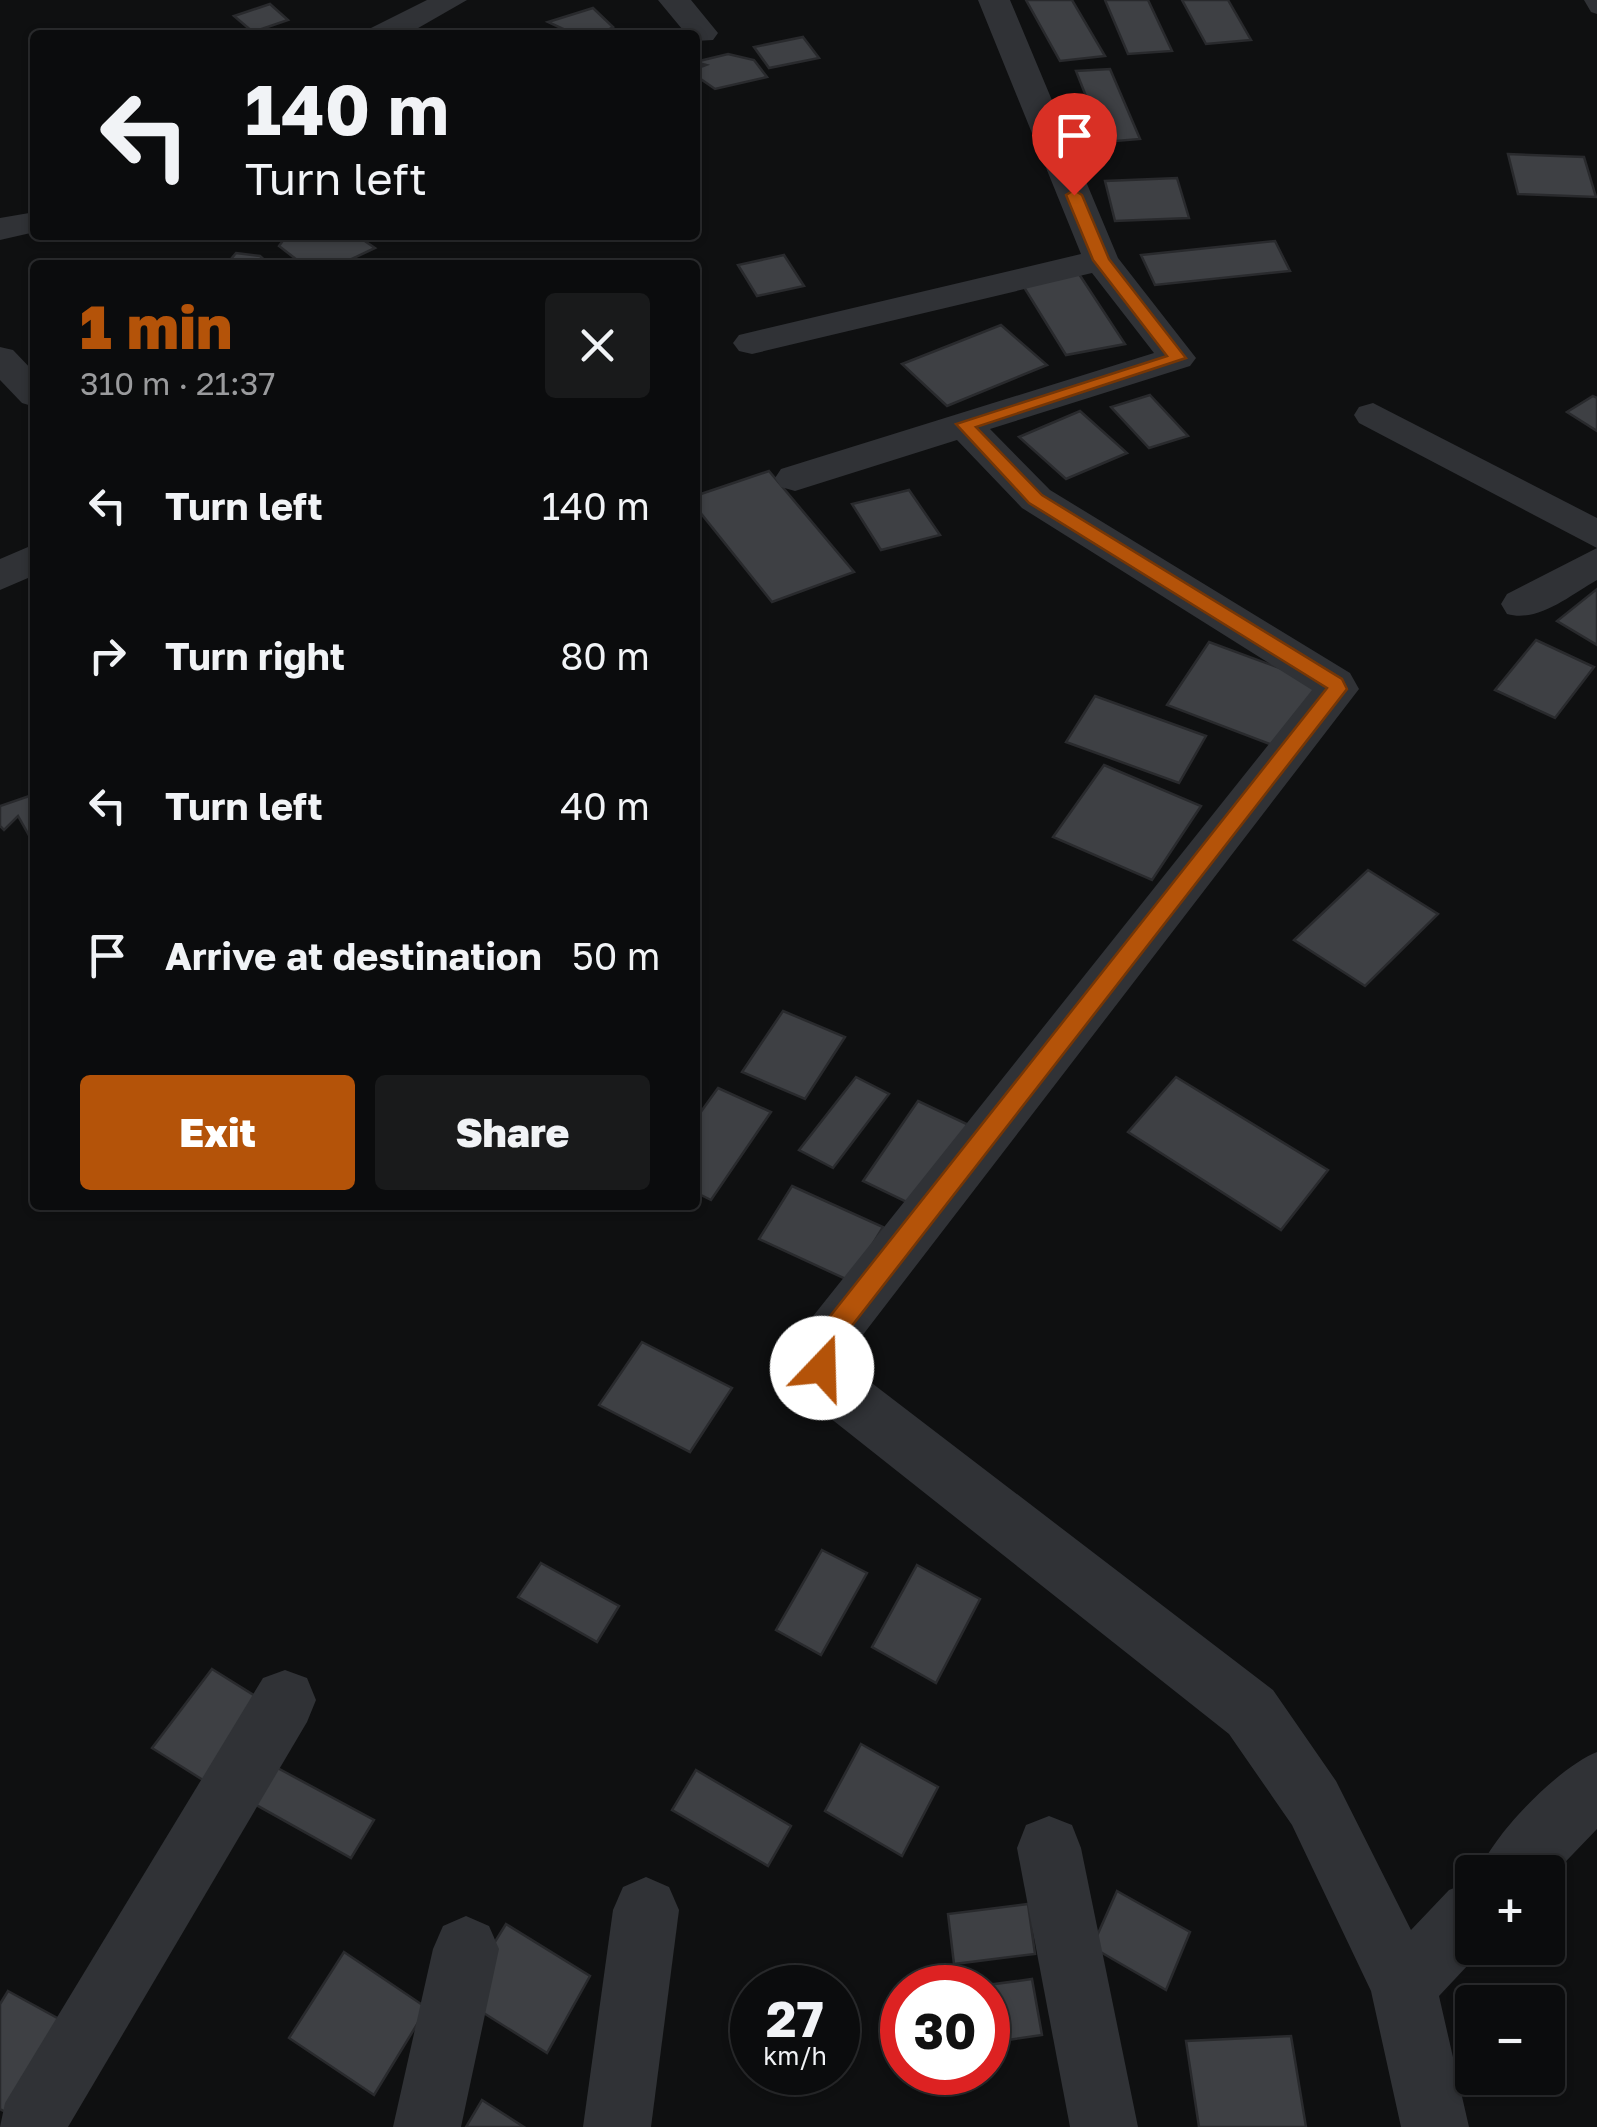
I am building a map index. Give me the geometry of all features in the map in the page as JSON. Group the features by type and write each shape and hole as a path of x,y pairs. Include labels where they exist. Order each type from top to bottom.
{"street":[{"path":"392,30 451,0"},
{"path":"674,0 699,30"},
{"path":"795,478 1177,358 1101,260 994,0"},
{"path":"0,229 30,223"},
{"path":"752,343 1101,260"},
{"path":"0,358 30,390"},
{"path":"1373,414 1597,535"},
{"path":"964,424 1036,499 1336,684 1338,689 825,1342 822,1368 840,1392 1251,1712 1314,1802 1403,1985 1435,2127"},
{"path":"0,576 30,561"},
{"path":"1522,604 1597,562"},
{"path":"29,2127 285,1700"},
{"path":"1527,1855 1597,1782"},
{"path":"1049,1848 1104,2127"},
{"path":"617,2127 646,1910"},
{"path":"1403,1985 1455,1930"},
{"path":"427,2127 466,1949"}],"lane":[{"path":"1592,0 1597,9"}],"building":[{"path":"1026,0 1072,0 1105,56 1060,61"},
{"path":"1105,0 1148,0 1172,51 1128,54"},
{"path":"1182,0 1228,0 1251,40 1206,44"},
{"path":"270,4 288,20 251,30 234,16"},
{"path":"593,8 613,27 565,30 548,22"},
{"path":"803,37 819,58 769,68 754,47"},
{"path":"728,54 754,60 767,77 715,89 700,78 700,67 706,65 700,61"},
{"path":"1110,69 1140,139 1104,142 1076,71"},
{"path":"1508,154 1584,157 1596,197 1518,194"},
{"path":"1177,178 1189,218 1115,221 1105,181"},
{"path":"283,240 363,240 375,248 350,260 297,260 279,246"},
{"path":"1275,241 1290,271 1155,285 1141,255"},
{"path":"236,253 264,260 230,260"},
{"path":"784,255 804,286 757,296 738,265"},
{"path":"1079,274 1125,344 1066,355 1022,284"},
{"path":"1001,325 1047,365 947,406 902,364"},
{"path":"1150,395 1188,436 1149,448 1111,407"},
{"path":"1593,396 1597,398 1597,431 1567,412"},
{"path":"1080,411 1127,453 1066,479 1019,437"},
{"path":"769,471 854,572 772,602 700,512 700,494"},
{"path":"909,490 940,535 881,550 852,504"},
{"path":"1597,589 1597,645 1557,621"},
{"path":"1536,640 1594,667 1555,718 1495,690"},
{"path":"1209,642 1320,683 1280,748 1167,705"},
{"path":"1095,696 1206,736 1179,783 1066,742"},
{"path":"1104,765 1201,806 1152,880 1053,837"},
{"path":"30,796 30,837 18,816 4,830 0,826 0,806"},
{"path":"1368,870 1438,914 1365,986 1294,940"},
{"path":"783,1011 845,1037 805,1099 742,1072"},
{"path":"856,1077 889,1094 833,1168 799,1150"},
{"path":"1176,1077 1328,1170 1281,1230 1128,1132"},
{"path":"718,1088 771,1112 711,1200 700,1194 700,1113"},
{"path":"918,1101 973,1127 921,1209 863,1181"},
{"path":"792,1186 883,1227 850,1281 759,1239"},
{"path":"642,1342 732,1388 690,1452 599,1405"},
{"path":"822,1550 867,1573 821,1655 776,1630"},
{"path":"541,1563 619,1606 597,1642 518,1597"},
{"path":"917,1565 980,1599 936,1683 872,1647"},
{"path":"212,1669 273,1707 214,1787 152,1748"},
{"path":"861,1744 938,1787 902,1856 825,1811"},
{"path":"272,1765 374,1820 351,1858 249,1801"},
{"path":"696,1770 791,1826 768,1866 672,1810"},
{"path":"1117,1891 1190,1932 1166,1990 1092,1947"},
{"path":"1028,1904 1035,1954 954,1964 948,1914"},
{"path":"506,1924 590,1976 547,2053 460,1998"},
{"path":"344,1952 427,2008 374,2095 289,2038"},
{"path":"1032,1979 1042,2035 1010,2040 1010,1982"},
{"path":"8,1991 70,2025 13,2116 0,2109 0,2004"},
{"path":"1291,2036 1306,2127 1199,2127 1186,2041"},
{"path":"482,2100 524,2127 466,2127"}],"route":[{"path":"822,1368 825,1342 1338,689 1336,684 1036,499 964,424 1177,358 1101,260 1074,195"}]}
